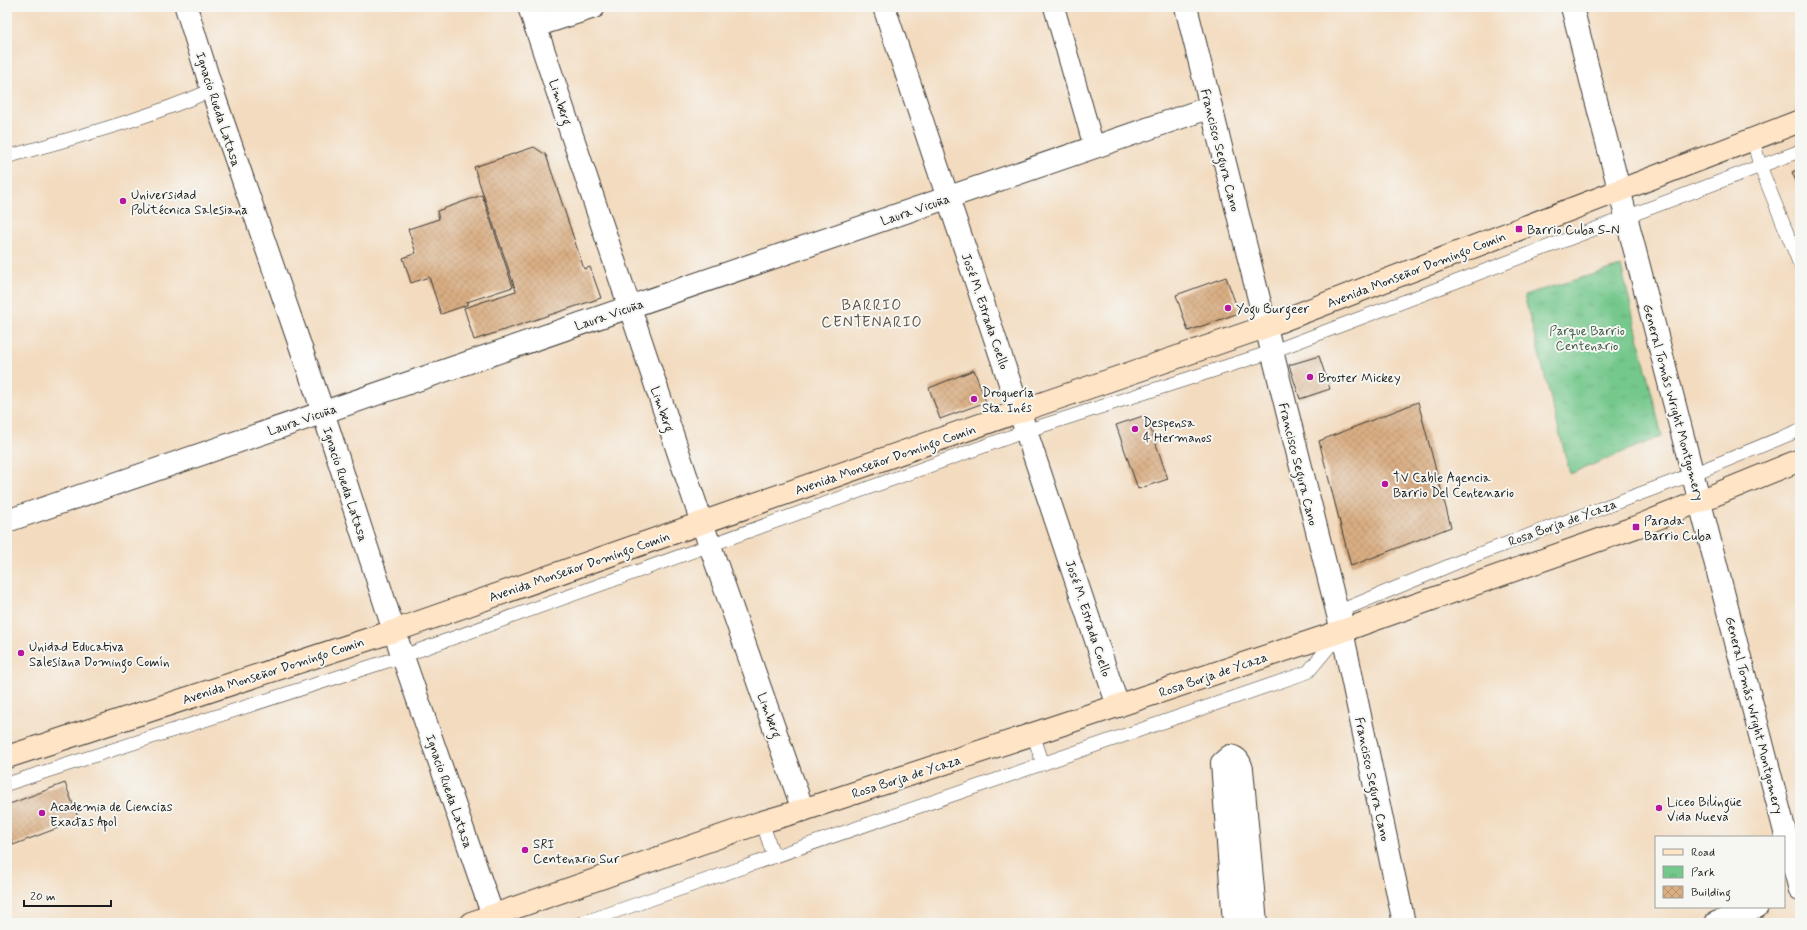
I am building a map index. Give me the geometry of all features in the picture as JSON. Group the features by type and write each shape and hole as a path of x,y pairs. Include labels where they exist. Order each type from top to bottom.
{"main road":[{"name":"Avenida Monseñor Domingo Comin","path":"7,757 394,631 702,523 1023,421 1800,121"},
{"name":"Rosa Borja de Ycaza","path":"470,923 494,919 762,822 803,810 1342,631 1636,527 1800,460"}],"street":[{"name":"Ignacio Rueda Latasa","path":"186,7 212,90 323,412 394,631 494,919"},
{"path":"532,17 594,7"},
{"name":"José M. Estrada Coello","path":"884,7 1118,706"},
{"path":"1054,7 1094,147"},
{"name":"Francisco Segura Cano","path":"1186,7 1271,352 1342,631 1404,923"},
{"name":"General Tomás Wright Montgomery","path":"1572,7 1800,890"},
{"name":"Limberg","path":"532,17 702,523 803,810"},
{"name":"Laura Vicuña","path":"7,521 1211,107"},
{"path":"1234,923 1222,763 1230,756 1235,757 1240,761 1242,769 1256,923"},
{"path":"1785,897 1800,890"},
{"path":"1716,923 1754,908"}],"lane":[{"path":"7,157 108,127 183,102 212,90"},
{"path":"1753,140 1760,166 1800,265"},
{"name":"Avenida Monseñor Domingo Comin","path":"7,784 403,656 710,546 1023,421 1271,352 1800,150"},
{"name":"Rosa Borja de Ycaza","path":"582,923 1308,672 1342,631 1347,608 1468,558 1693,474 1800,430"},
{"path":"1033,734 1043,764"},
{"path":"762,822 774,857"}],"green space":[{"name":"Parque Barrio Centenario","path":"1621,266 1662,436 1570,474 1524,295"}],"building":[{"path":"534,147 546,155 584,269 590,267 601,298 474,340 464,308 516,291 474,167"},
{"path":"1800,169 1800,191 1792,172"},
{"path":"482,195 513,287 467,302 467,305 441,314 429,277 411,283 403,258 416,253 408,229 439,219 437,211"},
{"path":"1226,277 1239,313 1188,331 1176,295"},
{"name":"Broster Mickey","path":"1319,356 1330,389 1300,399 1289,365"},
{"path":"974,370 986,402 940,419 929,388"},
{"name":"TV Cable Agencia Barrio Del Centenario","path":"1418,402 1451,527 1351,566 1319,441"},
{"path":"1146,415 1168,479 1138,489 1116,425"},
{"name":"Academia de Ciencias Exactas Apol","path":"65,783 79,820 13,845 7,828 7,805"}],"place":[{"name":"Universidad Politécnica Salesiana","path":"123,201"},
{"name":"Barrio Cuba S-N","path":"1519,229"},
{"name":"Yogu Burgeer","path":"1228,308"},
{"name":"Broster Mickey","path":"1310,377"},
{"name":"Droguería Sta. Inés","path":"974,399"},
{"name":"Despensa 4 Hermanos","path":"1135,429"},
{"name":"TV Cable Agencia Barrio Del Centenario","path":"1385,484"},
{"name":"Parada Barrio Cuba","path":"1636,527"},
{"name":"Unidad Educativa Salesiana Domingo Comín","path":"21,653"},
{"name":"Liceo Bilingüe Vida Nueva","path":"1659,808"},
{"name":"Academia de Ciencias Exactas Apol","path":"42,813"},
{"name":"SRI Centenario Sur","path":"525,850"}],"district":[{"name":"BARRIO CENTENARIO","path":"872,314"}]}
